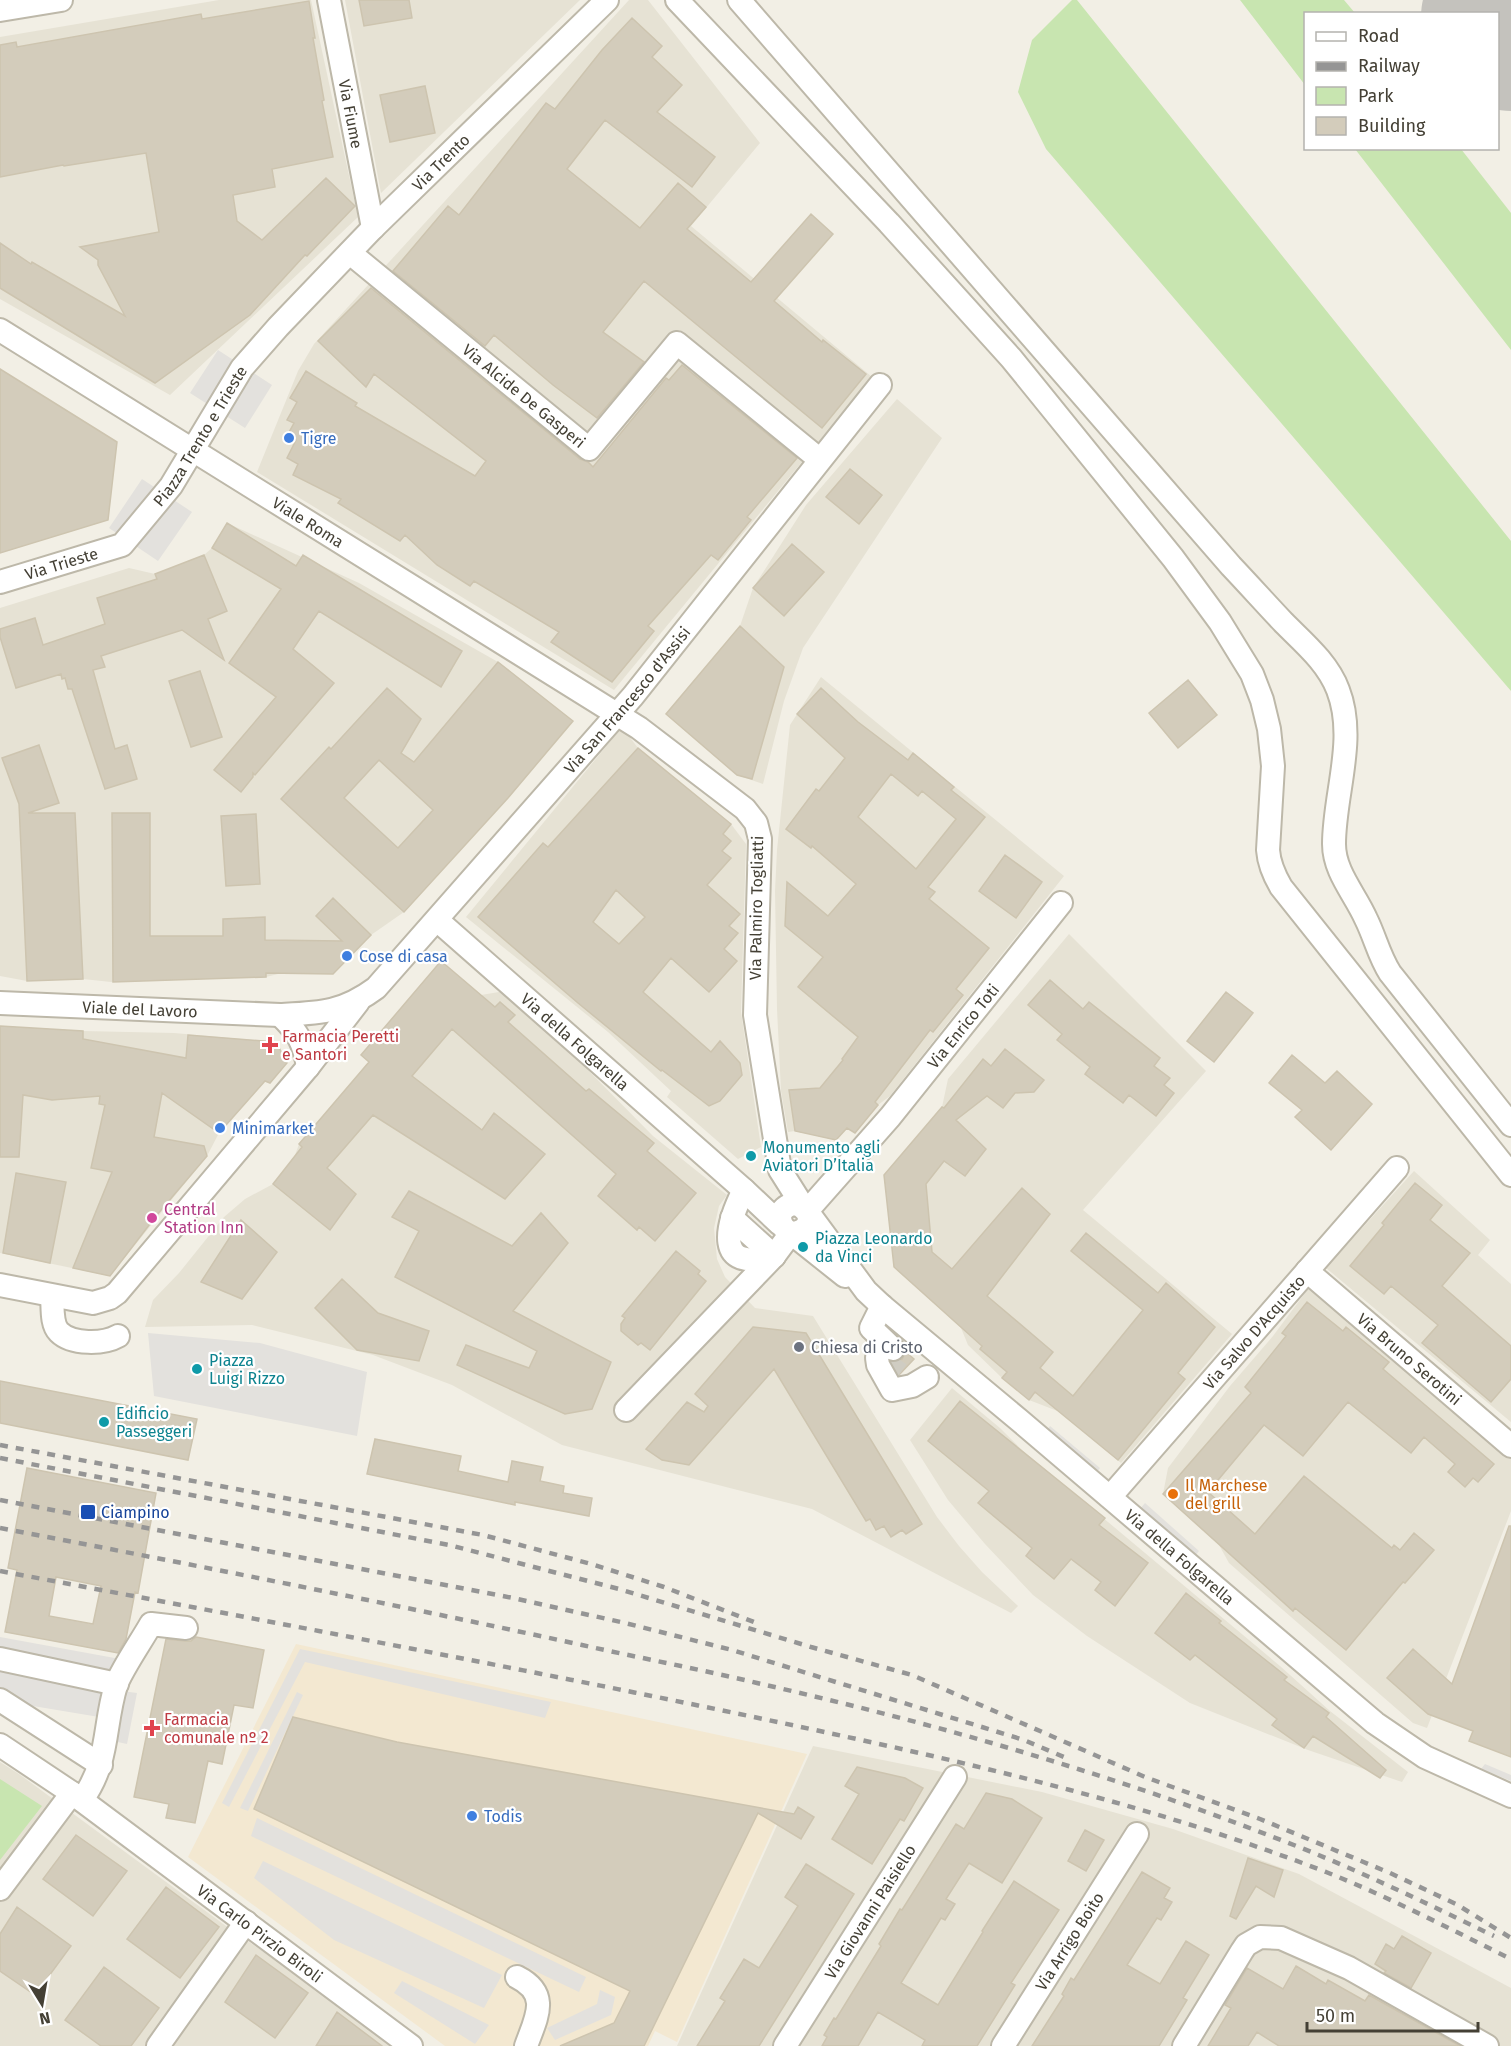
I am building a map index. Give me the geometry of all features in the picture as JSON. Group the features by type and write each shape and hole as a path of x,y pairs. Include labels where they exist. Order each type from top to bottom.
{"street":[{"path":"0,10 61,0"},
{"name":"Via Fiume","path":"329,0 373,228"},
{"name":"Via Trento","path":"278,327 373,228 607,0"},
{"path":"677,0 889,223 1011,358 1173,558 1220,622 1252,674 1262,700 1269,729 1274,766 1268,850 1269,861 1276,878 1511,1175"},
{"path":"738,0 1231,566 1330,674 1342,704 1345,730 1334,843 1341,873 1366,918 1379,953 1390,973 1511,1125"},
{"name":"Via Alcide De Gasperi","path":"350,253 589,449 678,343 819,459"},
{"name":"Piazza Trento e Trieste","path":"122,545 171,486 243,368 278,327"},
{"name":"Viale Roma","path":"0,330 616,714"},
{"name":"Via San Francesco d'Assisi","path":"280,1015 338,1010 359,1001 376,988 641,687 819,459 880,385"},
{"name":"Via Trieste","path":"0,582 122,545"},
{"name":"Via Palmiro Togliatti","path":"616,714 639,728 745,808 756,823 760,839 755,1015 780,1170"},
{"name":"Via Enrico Toti","path":"806,1210 864,1149 1061,903"},
{"name":"Via della Folgarella","path":"436,920 746,1192"},
{"name":"Via San Francesco d'Assisi","path":"102,1301 110,1298 120,1289 308,1067 359,1001"},
{"name":"Viale del Lavoro","path":"0,1003 280,1015"},
{"path":"280,1015 295,1030 305,1049 308,1067"},
{"name":"Via Salvo D'Acquisto","path":"1110,1497 1397,1168"},
{"path":"746,1192 761,1191 770,1186 780,1170 806,1210 874,1298 870,1334 904,1368 952,1364"},
{"path":"746,1192 732,1218 774,1256"},
{"path":"746,1192 786,1228 874,1298"},
{"path":"786,1228 800,1232 804,1230 809,1221 806,1210"},
{"path":"626,1410 774,1256 786,1228"},
{"name":"Via Bruno Serotini","path":"1307,1271 1511,1446"},
{"path":"0,1285 83,1302 102,1301 125,1340 102,1342 73,1340 65,1336 55,1325 52,1296"},
{"name":"Via della Folgarella","path":"874,1298 1381,1728 1425,1757 1511,1796"},
{"path":"0,1889 77,1797 94,1783 101,1765 117,1684 151,1624 186,1628"},
{"path":"0,1659 117,1684"},
{"path":"0,1700 101,1765"},
{"name":"Via Carlo Pirzio Biroli","path":"0,1745 110,1821 411,2046"},
{"name":"Via Giovanni Paisiello","path":"786,2046 955,1777"},
{"name":"Via Arrigo Boito","path":"1003,2046 1137,1834"},
{"path":"158,2046 246,1922"},
{"path":"1184,2046 1242,1951 1253,1941 1267,1936 1281,1938 1349,1968 1487,2046"},
{"path":"517,1977 530,1985 538,1996 537,2015 526,2046"}],"shaded area":[{"path":"219,0 311,0 358,217 170,395 0,299 0,37"},
{"path":"345,0 580,0 381,193"},
{"path":"629,0 648,0 760,143 691,226 872,377 614,690 257,472 298,371 314,344"},
{"path":"218,350 272,385 245,428 190,393"},
{"path":"897,399 942,438 803,648 784,701 763,784 737,775 666,714 740,626 753,588 806,505"},
{"path":"142,479 192,512 158,561 109,528"},
{"path":"227,523 359,583 498,662 573,721 508,798 404,912 371,935 333,974 282,973 266,977 111,982 83,979 27,981 0,976 0,608 129,568 155,574 204,555 212,548"},
{"path":"821,677 1064,876 890,1096 878,1105 855,1133 847,1128 836,1140 795,1131 788,1132 781,1091 777,1009 775,891 790,725"},
{"path":"622,727 638,748 731,824 746,844 741,1012 761,1147 738,1159 667,1097 671,1091 608,1032 466,917"},
{"path":"1069,934 1206,1071 1083,1210 1232,1334 1121,1463 1060,1412 1029,1400 1002,1378 968,1345 961,1328 894,1267 884,1175 942,1107 948,1079"},
{"path":"441,961 481,995 505,991 577,1059 653,1136 727,1195 719,1206 714,1228 717,1259 725,1277 755,1308 813,1316 937,1517 982,1572 1018,1606 1011,1613 812,1509 562,1445 452,1385 373,1355 252,1325 145,1327 153,1300 179,1273 224,1217 245,1199 273,1184 294,1158 299,1144 379,1051 380,1033"},
{"path":"0,1026 174,1033 276,1042 287,1063 270,1083 265,1081 219,1133 207,1156 110,1276 0,1253"},
{"path":"1414,1171 1490,1240 1478,1255 1511,1284 1511,1422 1326,1268"},
{"path":"1311,1285 1511,1457 1511,1511 1427,1728 1413,1723 1229,1563 1219,1545 1163,1494 1168,1468"},
{"path":"148,1333 260,1343 367,1372 357,1436 154,1396"},
{"path":"952,1388 1330,1711 1408,1772 1402,1782 1308,1750 1190,1703 1087,1636 1033,1595 948,1500 910,1440"},
{"path":"1050,1426 1100,1468 1097,1472 1047,1430"},
{"path":"1145,1503 1199,1551 1195,1556 1140,1509"},
{"path":"0,1637 120,1659 113,1672 0,1651"},
{"path":"296,1644 807,1754 677,2042 655,2031 648,2046 445,2046 188,1857"},
{"path":"300,1649 551,1702 545,1718 305,1662 229,1807 222,1803"},
{"path":"0,1669 101,1688 99,1717 21,1704 0,1690"},
{"path":"122,1691 137,1693 127,1744 113,1741"},
{"path":"297,1692 303,1695 248,1811 240,1808"},
{"path":"813,1746 1042,1792 1173,1829 1299,1874 1511,1988 1511,2046 677,2046"},
{"path":"0,1762 226,1926 400,2046 0,2046"},
{"path":"1485,1764 1511,1775 1511,1781 1481,1769"},
{"path":"257,1818 586,1977 579,1992 251,1836"},
{"path":"263,1861 502,1975 484,2008 334,1940 254,1878"},
{"path":"402,1981 489,2025 475,2044 394,1993"},
{"path":"600,1990 615,1997 611,2015 555,2040 547,2028 597,2004"}],"green space":[{"path":"1072,0 1077,0 1511,541 1511,691 1046,149 1018,92 1032,40"},
{"path":"1240,0 1344,0 1354,12 1304,12 1304,84"},
{"path":"1356,150 1462,150 1511,213 1511,350"},
{"path":"0,1779 42,1806 0,1860"}],"building":[{"path":"359,0 409,0 412,18 364,26"},
{"path":"309,1 324,100 322,101 333,157 272,169 275,187 233,195 237,221 262,240 326,178 355,206 307,256 305,255 250,315 155,383 0,288 0,243 31,264 32,262 125,316 98,265 98,260 80,247 159,232 146,153 0,177 0,45 16,42 17,47 201,14 202,19"},
{"path":"632,18 662,46 652,57 682,85 657,112 715,157 692,187 605,120 567,169 640,228 678,183 706,207 687,229 751,282 811,214 833,234 774,301 822,342 823,340 866,374 822,428 644,281 603,332 644,362 597,418 553,385 494,335 485,346 393,271 448,206 459,215 546,103 555,109 602,50"},
{"path":"425,86 435,133 390,142 380,95"},
{"path":"371,288 580,459 593,467 666,378 669,380 682,365 797,458 747,517 751,520 718,560 711,555 648,626 654,631 612,682 551,642 559,632 474,581 470,586 437,565 405,535 400,541 338,503 341,499 293,475 298,464 287,458 296,440 287,436 294,423 287,420 297,402 290,398 306,371 357,403 355,406 475,476 486,461 374,374 366,387 318,341"},
{"path":"0,369 117,442 108,520 0,553"},
{"path":"850,469 882,495 859,524 826,497"},
{"path":"227,523 296,566 303,555 462,651 441,687 319,611 293,649 334,683 255,775 253,773 253,777 241,792 214,770 276,697 229,663 281,589 212,548"},
{"path":"792,544 824,572 784,616 753,588"},
{"path":"204,555 227,611 208,619 224,660 182,630 101,656 105,667 93,670 115,749 127,745 137,779 105,789 72,689 68,689 65,678 62,679 61,674 16,688 0,637 0,629 35,618 43,645 105,624 97,598 157,579 155,574"},
{"path":"740,626 784,667 752,779 737,775 666,714"},
{"path":"498,662 573,721 508,798 404,912 281,799 387,688 421,719 401,753 414,762","holes":["379,760 433,810 398,848 344,798"]},
{"path":"200,671 222,737 191,747 169,681"},
{"path":"1188,680 1217,715 1178,748 1149,713"},
{"path":"821,688 858,722 908,760 913,753 954,787 951,790 985,817 928,887 935,892 929,899 989,948 956,989 963,995 933,1032 930,1030 875,1102 878,1105 855,1133 847,1128 836,1140 795,1131 789,1090 820,1088 858,1037 798,987 823,957 785,926 787,882 828,916 856,884 812,846 811,848 786,829 816,789 819,791 845,758 797,714","holes":["891,774 918,796 922,791 956,819 916,869 858,817"]},
{"path":"39,745 59,803 28,813 75,813 83,979 27,981 19,804 2,758"},
{"path":"638,748 731,824 723,834 731,841 722,851 731,858 707,885 740,914 729,926 738,933 724,949 737,961 709,992 671,958 643,992 711,1052 720,1041 740,1063 742,1075 720,1101 709,1106 661,1071 478,917 543,843 548,847","holes":["616,890 645,917 619,944 593,922"]},
{"path":"112,813 150,813 150,936 223,936 223,919 265,917 265,940 342,941 316,916 333,898 371,935 333,974 266,973 266,977 113,982"},
{"path":"256,814 260,884 226,886 221,816"},
{"path":"1005,855 1042,882 1016,918 979,891"},
{"path":"441,961 495,1007 500,1002 515,1015 508,1022 586,1091 589,1089 654,1143 647,1151 696,1193 655,1241 639,1227 637,1230 598,1196 616,1174 452,1029 412,1076 482,1130 494,1113 545,1154 505,1199 373,1115 327,1168 356,1194 330,1230 273,1184 302,1147 299,1144 369,1062 361,1055"},
{"path":"1050,980 1083,1009 1089,1002 1160,1058 1154,1066 1170,1078 1164,1085 1174,1093 1156,1116 1129,1095 1123,1103 1085,1074 1090,1067 1057,1040 1062,1034 1028,1005"},
{"path":"1226,992 1253,1013 1214,1062 1187,1041"},
{"path":"0,1026 83,1031 83,1039 186,1058 188,1035 276,1042 287,1063 270,1083 265,1081 219,1133 162,1093 154,1137 204,1146 207,1156 156,1216 110,1276 73,1268 112,1172 91,1168 105,1105 99,1104 100,1096 52,1100 23,1095 19,1157 0,1157"},
{"path":"1005,1049 1044,1080 1034,1092 1015,1093 1003,1108 987,1096 956,1120 986,1149 965,1176 944,1161 926,1184 932,1252 952,1269 1022,1188 1050,1214 987,1296 1053,1352 1040,1368 1073,1396 1143,1310 1071,1251 1086,1233 1158,1293 1166,1283 1215,1327 1178,1373 1185,1379 1118,1460 1035,1392 1029,1400 1002,1378 1007,1372 980,1349 982,1346 894,1267 884,1175 942,1107 944,1108 983,1059 991,1066"},
{"path":"1292,1055 1325,1083 1337,1071 1372,1104 1331,1150 1295,1117 1302,1110 1269,1083"},
{"path":"16,1173 66,1182 50,1263 3,1253"},
{"path":"1415,1183 1442,1205 1430,1220 1470,1253 1442,1286 1511,1346 1511,1379 1491,1402 1422,1343 1438,1325 1391,1286 1384,1294 1350,1266"},
{"path":"409,1191 512,1246 541,1213 568,1243 513,1311 611,1362 592,1409 565,1414 457,1365 466,1345 529,1368 537,1351 395,1277 419,1231 392,1217"},
{"path":"241,1220 277,1252 242,1299 201,1282"},
{"path":"676,1251 700,1271 698,1274 706,1281 650,1350 641,1343 638,1345 621,1331 621,1324 625,1318 622,1316"},
{"path":"342,1279 378,1313 429,1331 419,1361 357,1350 315,1308"},
{"path":"1307,1302 1343,1331 1346,1327 1389,1362 1383,1369 1494,1464 1478,1482 1473,1478 1465,1487 1448,1472 1455,1464 1424,1437 1411,1453 1348,1402 1303,1456 1264,1425 1208,1492 1255,1534 1304,1476 1392,1548 1394,1545 1400,1550 1414,1533 1434,1550 1405,1583 1403,1582 1346,1650 1295,1608 1293,1611 1163,1494 1251,1393 1245,1387 1286,1336 1282,1333"},
{"path":"753,1327 806,1333 922,1524 906,1534 902,1530 891,1537 884,1526 876,1530 870,1519 866,1521 774,1369 689,1465 662,1460 646,1449 687,1402 704,1412 708,1406 695,1394"},
{"path":"906,1352 914,1359 899,1375 892,1362 902,1359"},
{"name":"Edificio Passeggeri","path":"0,1381 197,1419 188,1460 0,1423"},
{"path":"960,1401 1105,1518 1099,1525 1148,1563 1115,1606 1095,1590 1101,1582 1071,1559 1054,1579 1026,1556 1032,1548 978,1503 989,1491 928,1441"},
{"path":"375,1439 461,1456 458,1471 508,1482 512,1461 543,1467 540,1481 564,1486 563,1493 592,1498 589,1516 515,1502 515,1505 367,1474"},
{"path":"27,1468 156,1493 138,1593 135,1592 126,1639 118,1653 5,1632 17,1570 8,1568","holes":["56,1577 101,1586 93,1624 49,1616"]},
{"path":"1509,1526 1511,1526 1511,1757 1469,1741 1473,1731 1428,1714 1387,1678 1413,1649 1452,1684"},
{"path":"1186,1593 1221,1621 1219,1623 1287,1677 1284,1680 1329,1713 1326,1717 1386,1770 1380,1778 1313,1736 1304,1748 1272,1725 1277,1719 1195,1655 1190,1660 1155,1633"},
{"path":"196,1637 264,1650 253,1708 234,1705 222,1764 208,1761 195,1823 166,1818 169,1804 134,1797 166,1639 191,1641"},
{"path":"293,1717 397,1742 794,1814 798,1807 814,1817 801,1839 758,1813 644,2046 560,2046 614,2023 630,1991 254,1809"},
{"path":"857,1767 905,1778 923,1788 904,1821 900,1819 872,1864 832,1839 859,1794 845,1786"},
{"path":"986,1793 1012,1799 1042,1818 1002,1883 969,1863 946,1899 955,1904 945,1920 941,1918 901,1983 938,2005 1014,1881 1059,1910 1011,1983 1015,1985 977,2046 922,2046 925,2040 878,2012 858,2046 822,2046 827,2037 824,2035 881,1946 879,1944 900,1909 902,1910 956,1824 964,1829"},
{"path":"1085,1830 1104,1840 1086,1871 1068,1861"},
{"path":"76,1835 127,1871 93,1916 43,1879"},
{"path":"1248,1858 1283,1870 1274,1897 1256,1886 1236,1919 1230,1916"},
{"path":"806,1864 854,1894 759,2046 697,2046 725,2001 720,1998 744,1959 759,1968 798,1906 785,1897"},
{"path":"1142,1872 1170,1888 1164,1898 1172,1902 1161,1920 1157,1918 1127,1965 1160,1984 1186,1941 1209,1955 1183,1998 1187,2000 1159,2046 1032,2046 1064,1996 1062,1994 1071,1978 1074,1980"},
{"path":"166,1887 219,1927 180,1978 127,1939"},
{"path":"17,1907 71,1946 35,1995 0,1971 0,1934"},
{"path":"1402,1936 1431,1953 1411,1988 1384,1973 1386,1971 1375,1964 1386,1944 1394,1949"},
{"path":"256,1955 308,1993 275,2038 225,2002"},
{"path":"1296,1966 1326,1984 1328,1980 1365,2001 1369,1995 1460,2046 1279,2046 1257,2032 1248,2046 1208,2046 1231,2008 1225,2005 1247,1968 1283,1989"},
{"path":"104,1967 159,2008 131,2046 101,2046 65,2020"},
{"path":"337,2012 382,2046 316,2046"}],"runway":[{"path":"1499,18 1511,34"}],"tunnel":[{"path":"882,1361 901,1374"}],"railway":[{"path":"0,1445 483,1535 591,1564 664,1587 759,1624"},
{"path":"0,1458 449,1545 619,1589 912,1675 1145,1777 1260,1819 1390,1873 1456,1904 1511,1938"},
{"path":"0,1500 513,1598 625,1623 732,1650 1024,1740 1071,1760"},
{"path":"0,1528 364,1599 691,1668 956,1733 1152,1793 1281,1840 1362,1874 1494,1936"},
{"path":"0,1571 656,1697 968,1764 1041,1782 1185,1823 1326,1872 1511,1959"}],"place":[{"name":"Tigre","path":"289,438"},
{"name":"Cose di casa","path":"347,956"},
{"name":"Farmacia Peretti e Santori","path":"270,1045"},
{"name":"Minimarket","path":"220,1128"},
{"name":"Monumento agli Aviatori D’Italia","path":"751,1156"},
{"name":"Central Station Inn","path":"152,1218"},
{"name":"Piazza Leonardo da Vinci","path":"803,1247"},
{"name":"Chiesa di Cristo","path":"799,1347"},
{"name":"Piazza Luigi Rizzo","path":"197,1369"},
{"name":"Edificio Passeggeri","path":"104,1422"},
{"name":"Il Marchese del grill","path":"1173,1494"},
{"name":"Ciampino","path":"88,1512"},
{"name":"Farmacia comunale nº 2","path":"152,1728"},
{"name":"Todis","path":"472,1816"}]}
